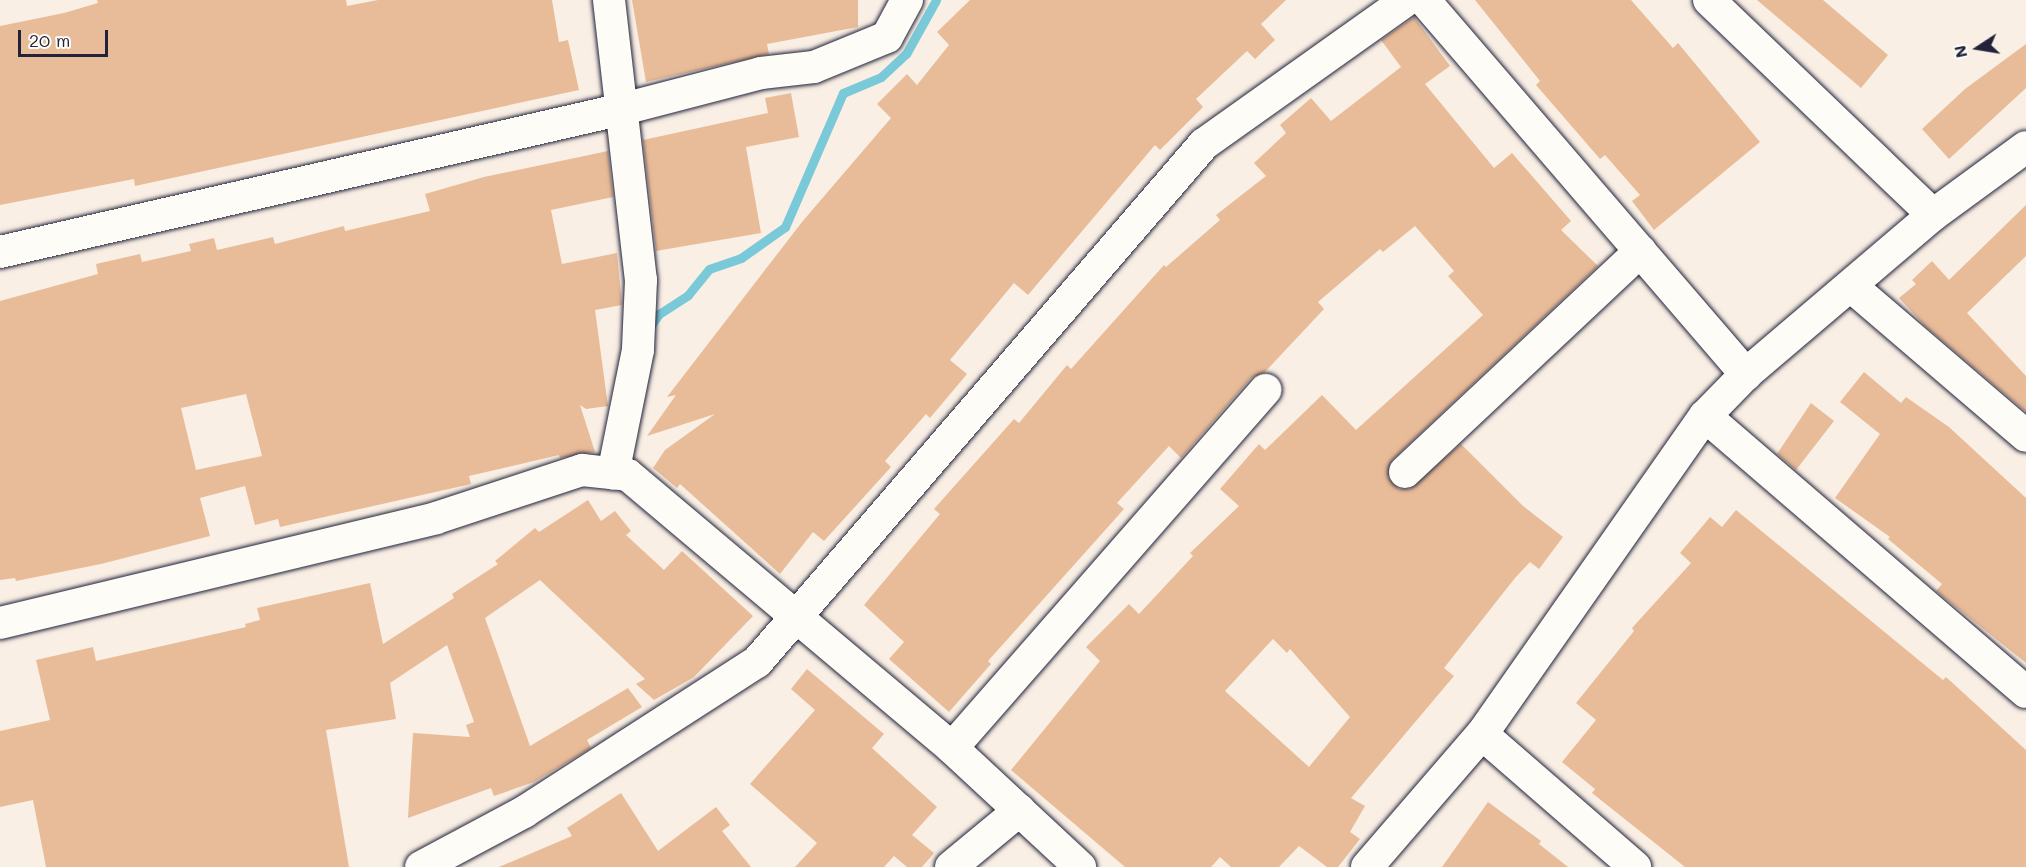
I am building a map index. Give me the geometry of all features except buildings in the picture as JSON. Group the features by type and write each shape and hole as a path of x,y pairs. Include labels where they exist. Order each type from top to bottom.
{"street":[{"path":"609,0 641,280 638,350 613,474"},
{"path":"0,252 623,109 761,73 814,67 860,51 888,37 907,0"},
{"path":"421,867 524,812 757,662 1204,144 1407,0"},
{"path":"1424,0 1746,374"},
{"path":"1709,0 1933,215"},
{"path":"1367,867 1482,734 1705,416 1746,374 1933,215 2026,147"},
{"path":"1405,472 1641,251"},
{"path":"1851,286 2026,436"},
{"path":"952,748 1265,390"},
{"path":"1705,416 2026,692"},
{"path":"0,623 436,518 582,470 628,475 952,748 1080,867"},
{"path":"1482,734 1635,867"},
{"path":"951,867 1020,810"}],"waterway":[{"path":"648,329 659,314 688,295 709,269 741,258 785,227 843,93 881,77 906,54 936,0"}]}
